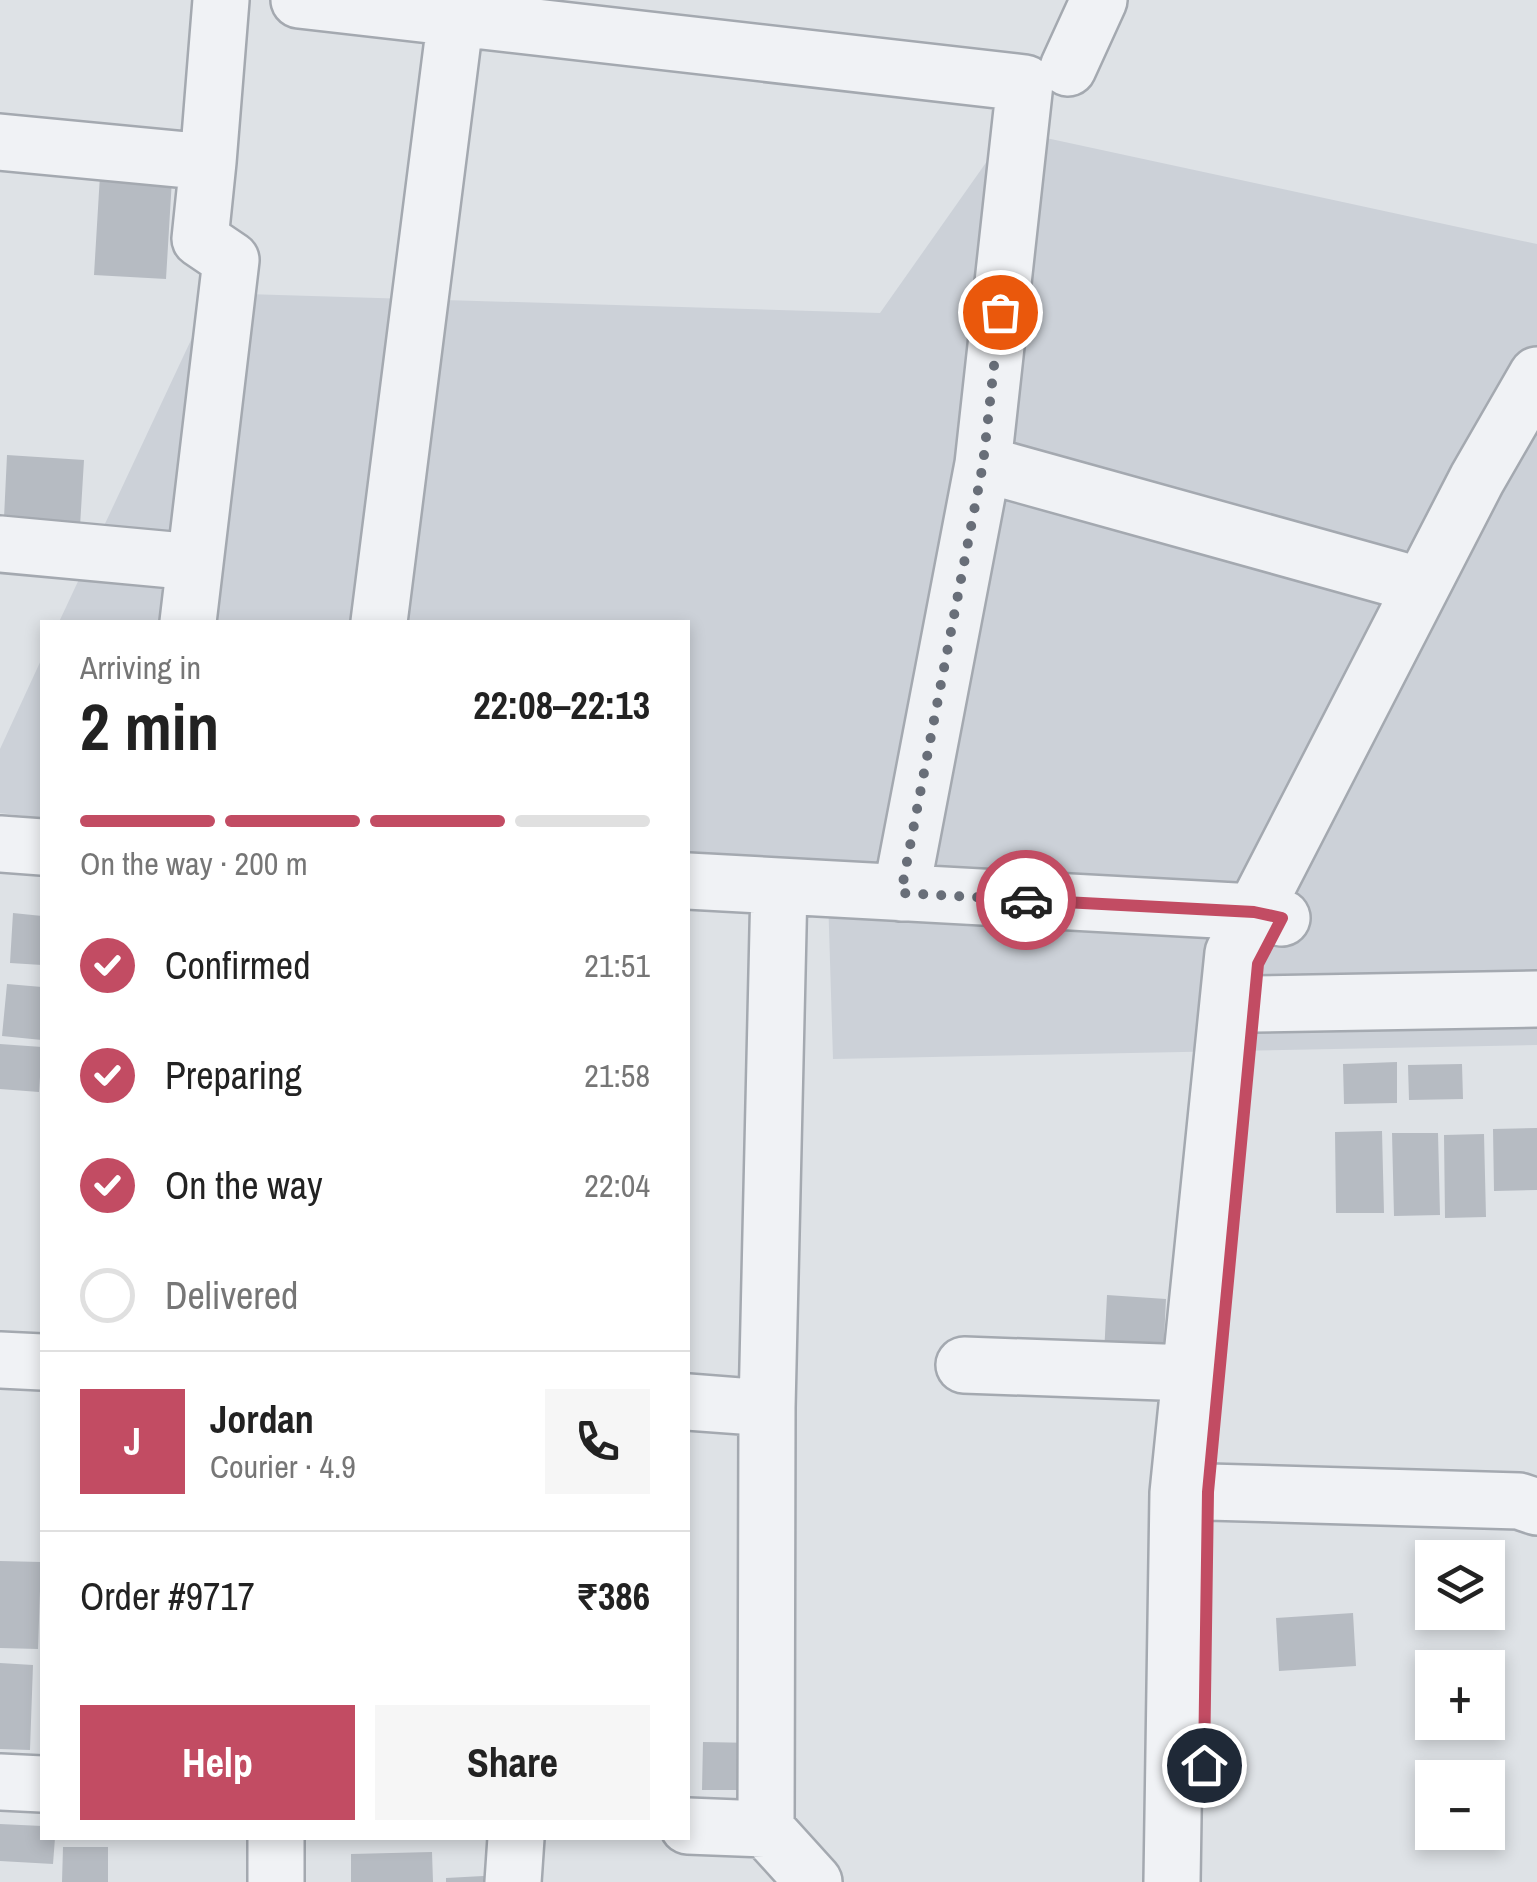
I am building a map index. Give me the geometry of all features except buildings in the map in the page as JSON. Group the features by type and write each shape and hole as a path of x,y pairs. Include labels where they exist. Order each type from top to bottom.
{"street":[{"path":"188,620 231,260 200,239 220,0"},
{"path":"299,0 458,9 1025,83 983,464 901,893"},
{"path":"1068,68 1099,0"},
{"path":"379,620 458,9"},
{"path":"0,142 208,162"},
{"path":"1172,1882 1193,1492 1258,964 1268,915 1422,586 1537,375"},
{"path":"1202,1882 1190,1373 1233,953 1268,915 1537,438"},
{"path":"983,464 1422,586"},
{"path":"0,544 194,562"},
{"path":"0,844 40,846"},
{"path":"690,882 1268,915"},
{"path":"690,1827 792,1863 767,1408 779,886"},
{"path":"1254,1004 1537,999"},
{"path":"0,1360 40,1362"},
{"path":"964,1365 1190,1373"},
{"path":"690,1402 767,1408"},
{"path":"1193,1492 1519,1501 1537,1507"},
{"path":"0,1782 40,1784"},
{"path":"276,1840 276,1882"},
{"path":"513,1882 516,1840"}],"shaded area":[{"path":"1009,130 1537,244 1537,1045 833,1059 828,896 690,882 690,620 60,620 213,293 880,313"},
{"path":"40,662 40,818 0,813 0,749"}],"way so far":[{"path":"1000,312 983,464 901,893 1026,900"}],"route":[{"path":"1026,900 1254,912 1282,918 1258,964 1208,1492 1204,1765"}]}
